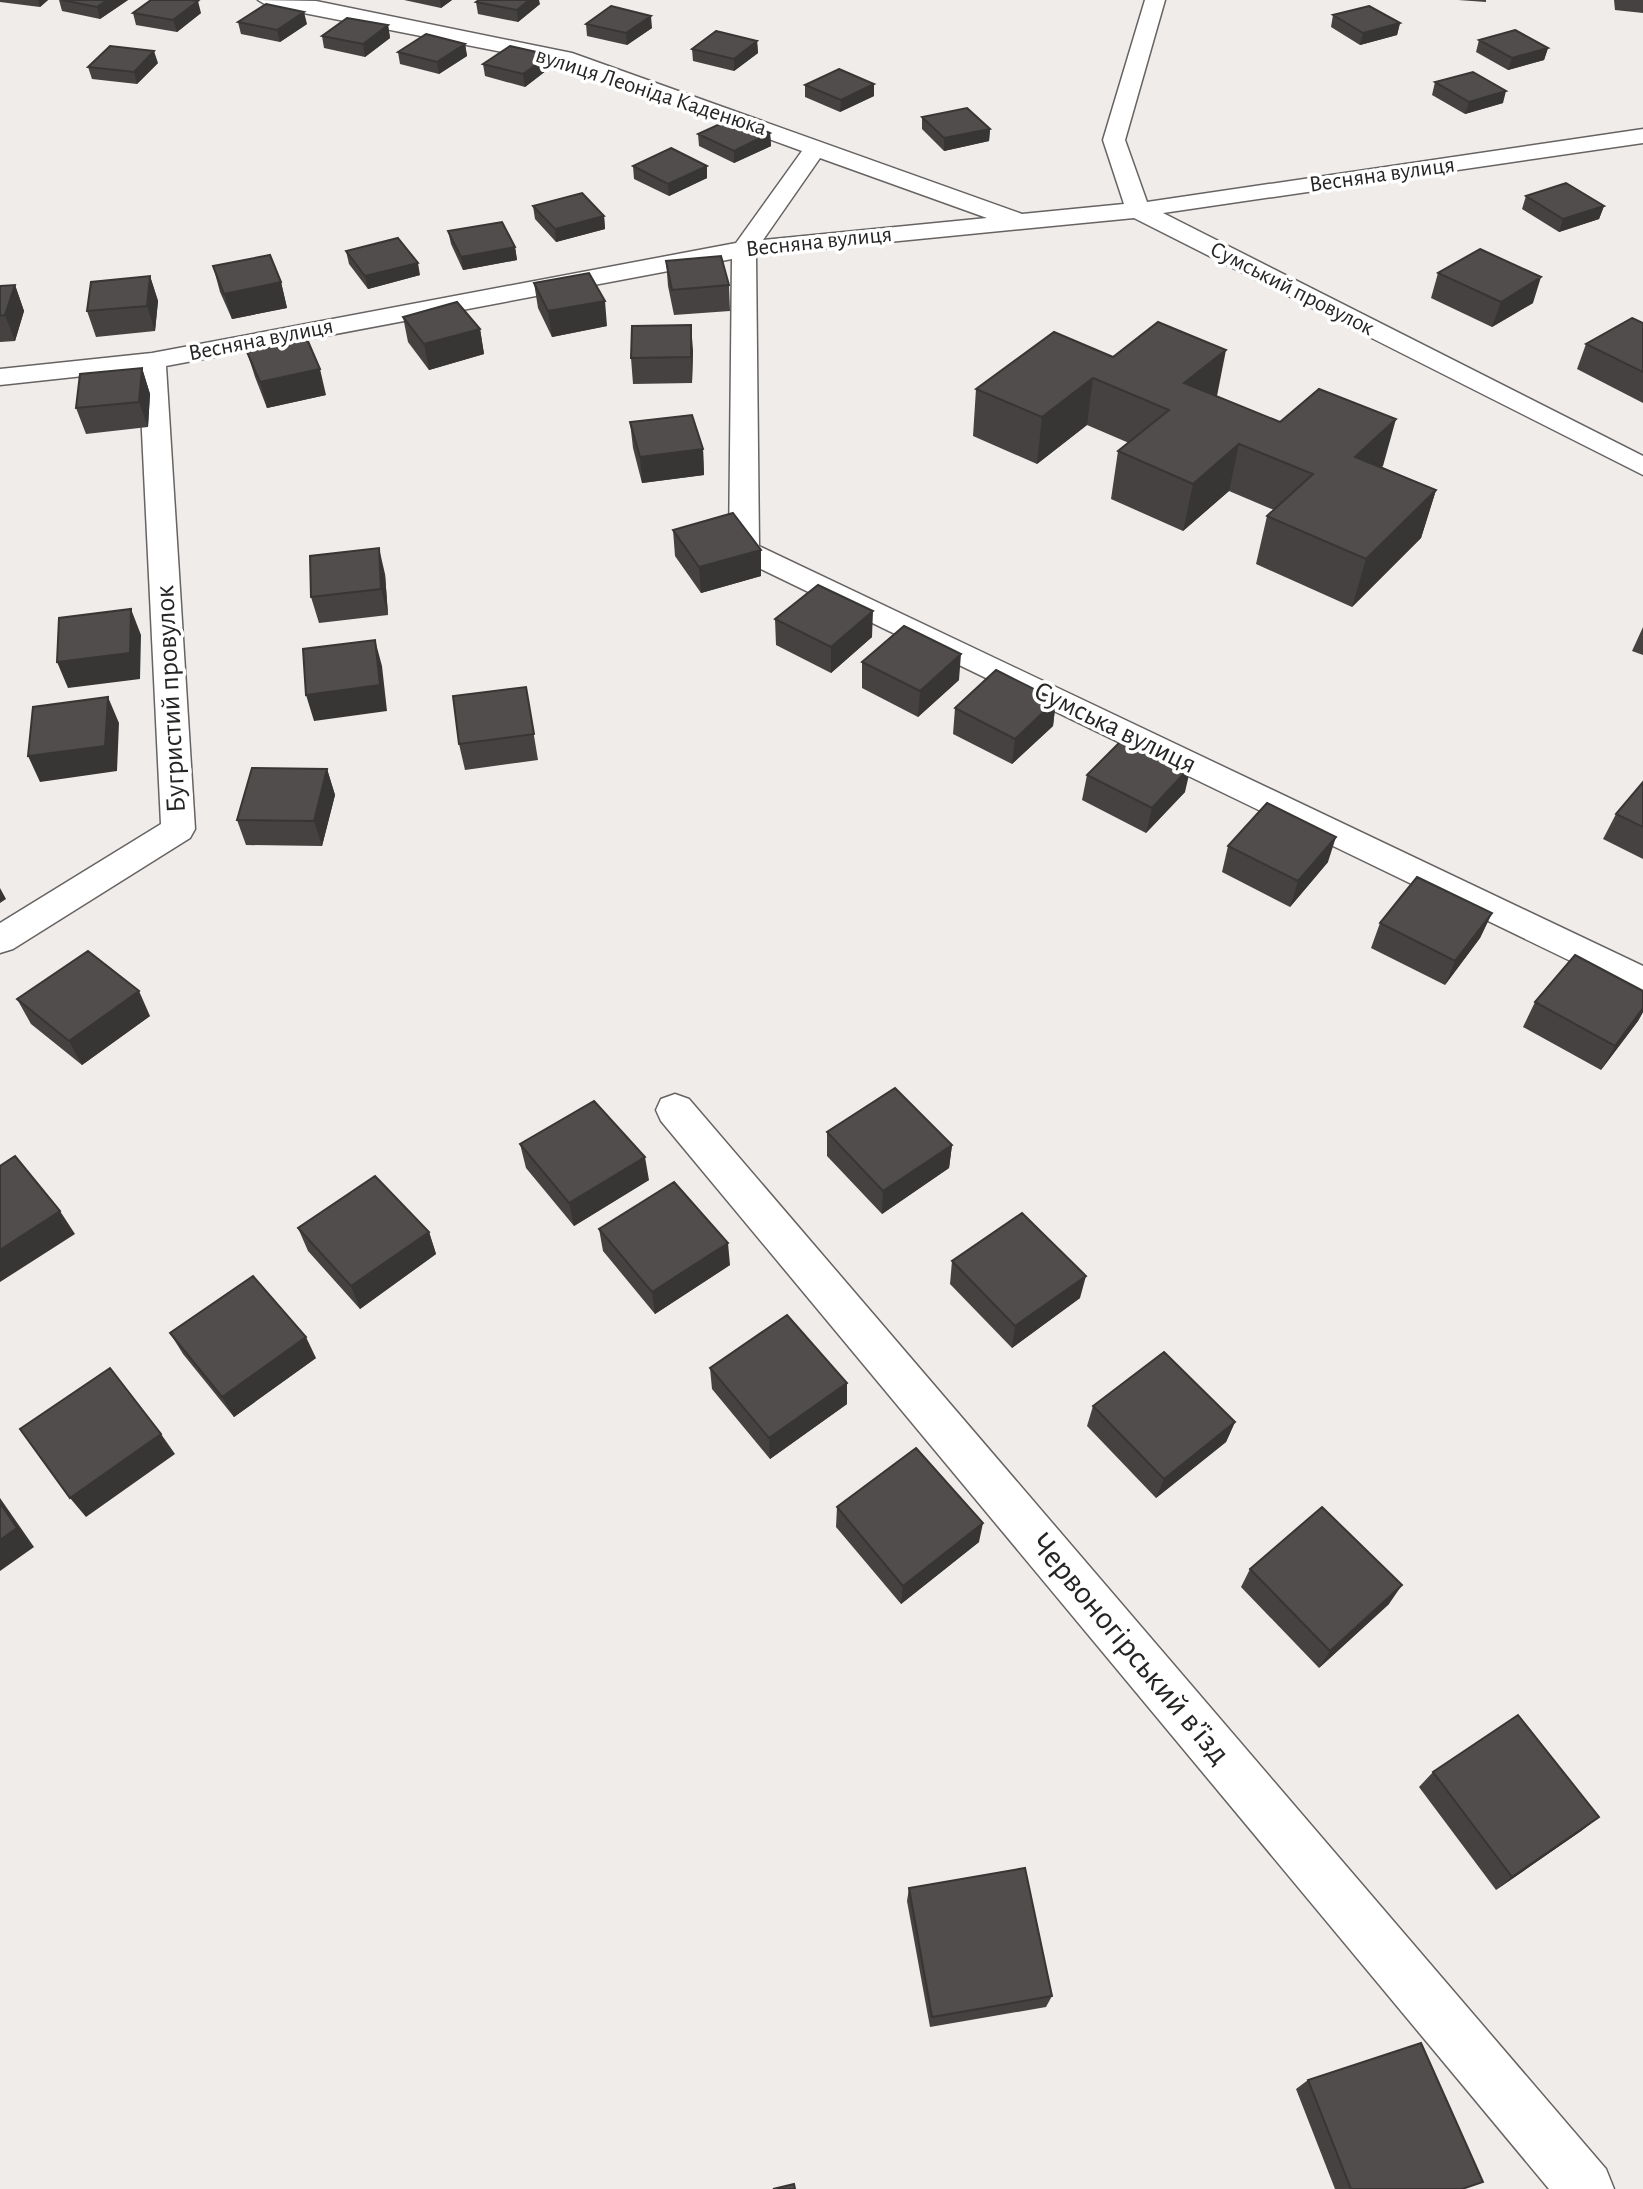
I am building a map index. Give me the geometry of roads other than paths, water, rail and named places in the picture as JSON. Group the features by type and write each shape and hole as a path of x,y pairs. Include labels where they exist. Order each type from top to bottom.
{"street":[{"name":"вулиця Леоніда Каденюка","path":"268,0 317,2 564,58 1023,222"},
{"path":"1138,211 1114,140 1155,0"},
{"name":"Весняна вулиця","path":"0,377 152,361 744,248 1138,211 1643,136"},
{"path":"744,248 816,147"},
{"name":"Сумський провулок","path":"1138,211 1643,467"},
{"name":"Сумська вулиця","path":"744,248 744,550 1643,982"},
{"name":"Бугристий провулок","path":"0,940 178,829 152,361"},
{"name":"Червоногірський в’їзд","path":"675,1110 1586,2189"}]}
